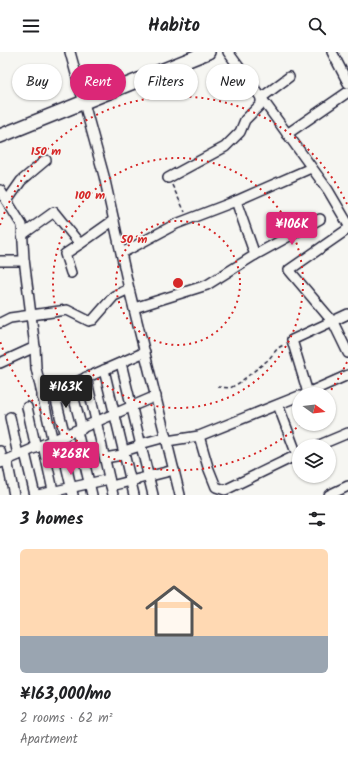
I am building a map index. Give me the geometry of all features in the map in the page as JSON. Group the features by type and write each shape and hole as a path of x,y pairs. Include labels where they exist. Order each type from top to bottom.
{"street":[{"path":"70,52 114,220 129,290 180,495"},
{"path":"0,136 208,52"},
{"path":"228,52 328,190 348,224"},
{"path":"332,52 347,79"},
{"path":"261,98 289,78"},
{"path":"287,134 348,92"},
{"path":"168,178 225,147 240,132 245,120 261,104 261,98"},
{"path":"7,201 21,180 46,160"},
{"path":"122,253 176,224 236,202 311,168"},
{"path":"0,190 22,225 24,261 32,314 36,368 42,397 59,439"},
{"path":"236,202 255,255"},
{"path":"22,235 54,212 80,244"},
{"path":"134,308 207,285 255,255 320,219"},
{"path":"71,273 65,254 114,220"},
{"path":"348,229 289,270 333,322 348,353"},
{"path":"0,261 24,261"},
{"path":"0,323 10,318 67,310 89,320 94,320 114,296 129,290"},
{"path":"305,387 292,340 348,314"},
{"path":"0,363 35,347"},
{"path":"42,397 145,352"},
{"path":"121,363 140,444 150,477 153,495"},
{"path":"104,370 116,414 134,495"},
{"path":"321,387 348,375"},
{"path":"86,377 111,487"},
{"path":"70,384 92,495"},
{"path":"54,392 59,439 72,491"},
{"path":"3,462 156,396"},
{"path":"105,458 122,455 124,451 137,447 140,444 166,439 199,436 292,399"},
{"path":"278,405 292,440"},
{"path":"27,407 54,493"},
{"path":"10,418 35,495"},
{"path":"332,439 348,432"},
{"path":"199,436 208,467 216,487 225,490 292,458"},
{"path":"0,451 14,495"},
{"path":"38,495 72,491 89,484 111,487 174,470"},
{"path":"329,495 348,486"}],"path":[{"path":"168,178 188,219"},
{"path":"217,387 230,388 239,383 268,360 278,348 292,340"}]}
